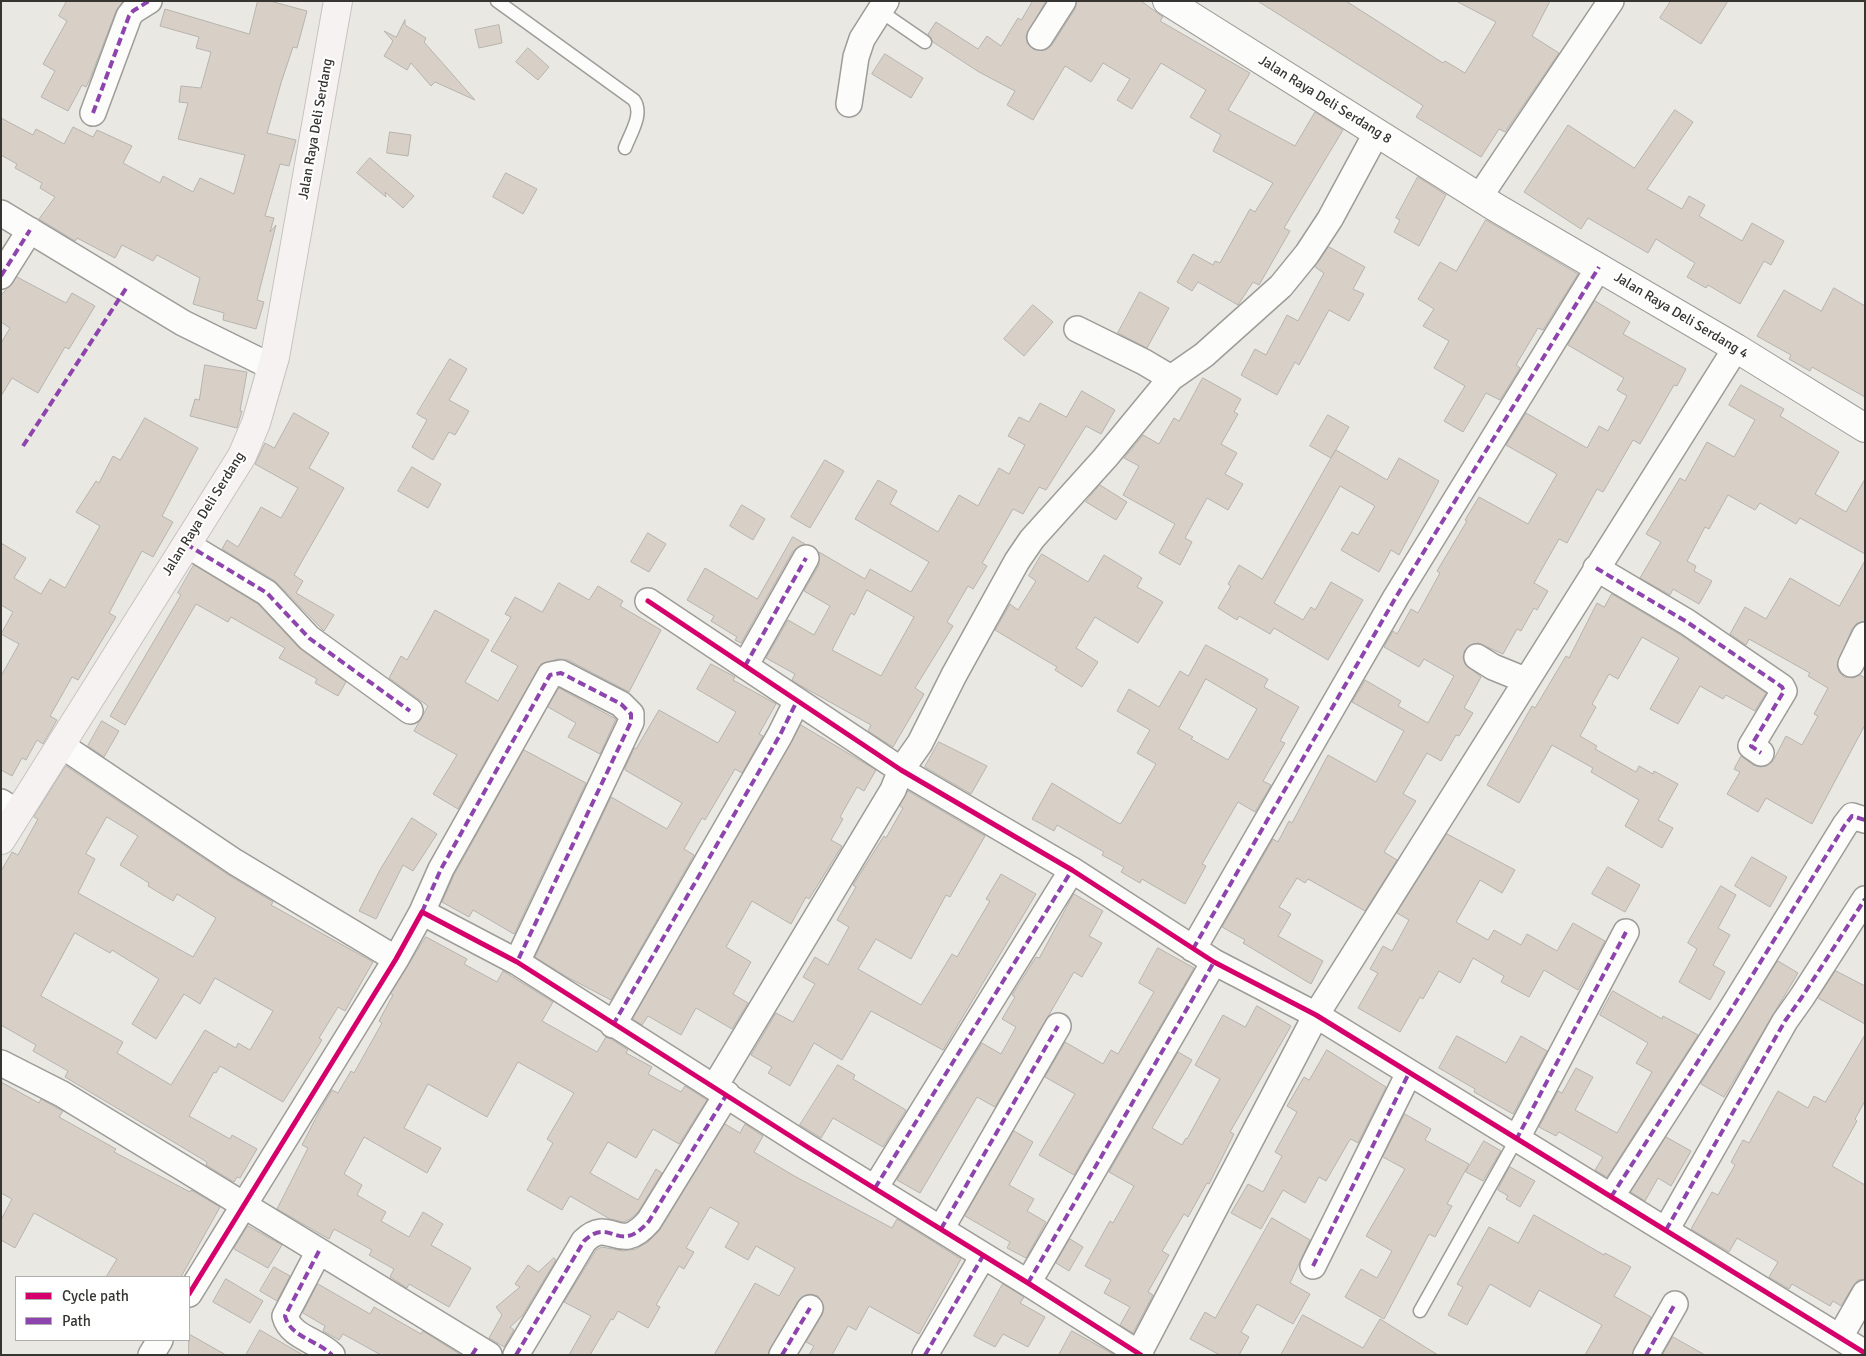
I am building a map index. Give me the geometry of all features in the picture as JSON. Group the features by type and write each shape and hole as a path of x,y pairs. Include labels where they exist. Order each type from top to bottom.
{"main road":[{"name":"Jalan Raya Deli Serdang","path":"1,840 10,808 61,744 242,456 256,423 272,367 338,1"}],"street":[{"path":"93,113 129,16 133,11 149,1"},
{"path":"1040,37 1063,1"},
{"name":"Jalan Raya Deli Serdang 8","path":"1167,1 1486,200"},
{"path":"1486,200 1611,1"},
{"path":"848,104 859,48 883,6"},
{"path":"516,1355 584,1241 592,1232 599,1231 628,1237 641,1231 650,1221 721,1090 893,790 901,770 920,743 959,666 1032,539 1106,458 1171,378 1204,355 1280,286 1307,254 1330,219 1377,132"},
{"name":"Jalan Raya Deli Serdang 4","path":"1486,200 1736,348 1865,428"},
{"path":"1,213 183,323 272,367"},
{"path":"1,276 30,230"},
{"path":"1193,949 1396,597 1599,267"},
{"path":"1077,329 1144,362 1171,378"},
{"path":"422,912 517,962 614,1025 721,1090 815,1152 1028,1283 1139,1354 1316,1015 1525,680 1736,348"},
{"path":"186,544 267,593 309,638 410,711"},
{"path":"745,666 806,558"},
{"path":"1596,568 1687,622 1782,687 1784,691 1751,746 1761,752"},
{"path":"648,601 901,770 1072,870 1214,962 1316,1015 1516,1140 1865,1353"},
{"path":"1851,664 1865,635"},
{"path":"1477,657 1525,680"},
{"path":"190,1292 396,959 422,912 441,869 550,675 561,673 622,704 631,714 632,722 517,962"},
{"path":"614,1025 780,735 797,701"},
{"path":"61,744 234,862 396,959"},
{"path":"1611,1197 1845,825 1852,816 1865,820"},
{"path":"875,1188 1072,870"},
{"path":"1666,1230 1784,1021 1802,997 1865,899"},
{"path":"1516,1140 1626,932"},
{"path":"1028,1283 1214,962"},
{"path":"940,1229 1058,1026"},
{"path":"1,1063 62,1094 319,1251 479,1352"},
{"path":"1313,1266 1409,1074"},
{"path":"319,1251 285,1316 287,1324 295,1332 332,1355"},
{"path":"925,1355 983,1256"},
{"path":"1840,1337 1865,1294"},
{"path":"1646,1355 1675,1304"},
{"path":"782,1355 810,1308"},
{"path":"151,1355 159,1341"}],"lane":[{"path":"497,1 634,100 638,107 638,114 625,148"},
{"path":"883,6 925,42"},
{"path":"1420,1312 1516,1140"}],"building":[{"path":"67,1 123,1 116,11 86,87 82,85 68,111 41,97 55,71 43,64 67,21 59,16"},
{"path":"258,1 270,1 307,11 297,48 293,47 281,83 267,133 296,140 289,166 280,164 265,216 274,218 270,232 276,225 257,300 264,302 256,329 223,320 224,313 193,304 200,278 157,255 153,261 122,245 115,258 77,238 75,241 39,219 55,197 40,188 42,183 15,168 17,164 1,155 1,118 33,135 36,129 64,144 73,127 93,137 97,130 132,146 123,163 160,183 163,176 193,192 200,178 234,194 245,155 178,139 188,103 179,102 181,86 201,88 211,52 196,48 199,37 160,26 165,9 249,34"},
{"path":"1033,1 1046,1 1026,36 1027,43 1033,49 1046,50 1052,45 1075,9 1077,1 1141,1 1163,17 1160,21 1250,73 1228,110 1295,146 1315,112 1343,130 1284,228 1290,231 1259,285 1253,282 1238,305 1198,282 1192,291 1177,282 1193,254 1213,265 1215,261 1220,263 1250,209 1255,212 1273,183 1213,151 1221,135 1190,117 1206,90 1161,63 1132,109 1117,100 1130,79 1103,63 1091,82 1065,66 1033,120 1007,105 1015,91 979,72 933,42 928,34 936,22 978,49 987,36 1001,46 1018,18 1021,20"},
{"path":"1258,1 1346,1 1443,63 1445,61 1465,73 1496,22 1456,1 1550,1 1532,36 1559,53 1505,132 1499,129 1481,157 1416,117 1423,106"},
{"path":"1671,1 1728,1 1701,44 1660,18"},
{"path":"405,20 405,25 426,38 424,42 475,100 435,82 431,86 411,63 407,70 384,56 393,41 384,31 396,37"},
{"path":"499,25 502,43 479,48 475,30"},
{"path":"528,48 549,67 538,80 516,62"},
{"path":"885,54 923,78 911,98 872,74"},
{"path":"1675,110 1693,122 1647,189 1682,209 1689,196 1705,205 1699,216 1742,241 1752,223 1784,241 1771,265 1764,261 1740,304 1708,285 1706,288 1687,277 1695,263 1656,239 1648,253 1588,218 1581,229 1524,192 1568,125 1634,168"},
{"path":"390,132 411,135 408,156 387,153"},
{"path":"370,158 414,196 403,208 385,192 386,197 357,173"},
{"path":"506,173 537,189 523,214 493,197"},
{"path":"1418,177 1446,195 1419,246 1394,232 1400,220 1396,218"},
{"path":"1486,220 1578,274 1543,330 1538,328 1516,365 1520,368 1500,400 1486,393 1463,432 1444,421 1465,386 1434,368 1449,341 1423,326 1434,309 1418,299 1440,262 1456,271"},
{"path":"1329,247 1365,267 1353,289 1364,294 1349,321 1329,310 1299,365 1295,362 1277,395 1241,375 1255,349 1266,355 1287,315 1298,321 1324,273 1315,267"},
{"path":"17,277 66,303 72,293 95,306 69,349 65,347 38,393 12,378 1,396 1,343 10,328 1,322 1,296"},
{"path":"1834,288 1865,306 1865,397 1812,367 1810,371 1789,359 1791,355 1757,336 1784,290 1821,311"},
{"path":"1140,292 1169,308 1147,348 1118,333"},
{"path":"1595,301 1630,322 1623,334 1686,369 1677,386 1674,385 1640,444 1633,440 1603,492 1597,489 1567,543 1559,539 1534,583 1548,591 1537,610 1534,608 1521,631 1517,629 1503,654 1478,643 1470,645 1465,650 1463,657 1465,664 1481,677 1464,708 1473,713 1459,736 1456,735 1441,761 1427,753 1403,794 1416,801 1384,852 1397,860 1365,911 1308,879 1305,883 1297,878 1279,907 1291,914 1278,936 1323,961 1311,984 1243,943 1245,940 1222,927 1273,839 1278,842 1289,821 1292,823 1328,755 1376,782 1404,731 1352,702 1365,680 1401,701 1398,706 1428,723 1454,676 1424,659 1419,667 1384,647 1393,631 1397,634 1411,609 1418,613 1440,573 1437,571 1479,497 1528,524 1557,474 1506,445 1526,413 1587,448 1599,426 1608,431 1627,396 1617,390 1624,378 1568,345"},
{"path":"1033,305 1053,322 1024,356 1004,339"},
{"path":"450,359 467,369 449,400 469,411 455,435 449,432 433,460 412,447 427,420 417,414"},
{"path":"205,365 247,372 240,411 242,411 237,428 190,416 195,399 199,400"},
{"path":"1203,378 1241,399 1234,412 1238,414 1221,444 1237,453 1225,474 1243,484 1228,510 1207,498 1185,538 1192,542 1180,565 1159,553 1175,524 1123,495 1139,466 1124,458 1143,435 1159,444 1174,418 1179,421"},
{"path":"1741,385 1784,409 1780,416 1839,452 1815,494 1846,512 1865,479 1865,554 1800,518 1796,524 1760,503 1755,510 1728,495 1709,529 1705,527 1687,561 1696,566 1694,571 1712,581 1699,604 1673,589 1670,595 1640,578 1661,542 1646,534 1680,478 1685,481 1707,442 1734,457 1755,420 1729,405"},
{"path":"1082,391 1115,410 1101,434 1086,426 1046,490 1039,487 1023,514 1013,509 982,563 987,566 973,589 968,586 947,622 953,626 915,688 924,694 893,747 868,731 871,725 796,683 792,680 795,674 766,658 788,620 814,635 830,606 804,591 819,565 819,552 865,579 870,569 911,592 929,562 855,519 878,480 897,491 890,504 938,532 959,495 978,506 999,468 1009,474 1025,445 1008,436 1019,417 1029,422 1040,403 1066,417","holes":["867,590 914,617 881,676 832,650 851,613 854,615"]},
{"path":"294,413 329,433 309,468 344,488 294,575 303,581 296,593 334,615 324,631 275,581 222,549 227,540 238,547 261,507 281,518 298,488 255,464 265,443 274,448"},
{"path":"1328,415 1349,427 1331,458 1310,446"},
{"path":"145,418 198,448 162,516 173,522 153,557 142,551 109,613 116,617 78,680 72,677 50,716 57,720 43,744 37,740 26,760 22,758 12,776 1,770 1,676 19,644 1,634 13,612 1,605 1,543 26,558 14,578 41,594 50,579 65,588 100,526 76,512 96,481 99,483 113,456 120,460"},
{"path":"1336,450 1387,480 1399,458 1439,481 1399,555 1391,550 1379,572 1341,550 1352,532 1358,535 1375,506 1340,486 1274,603 1303,620 1311,607 1315,610 1331,582 1363,600 1328,660 1274,628 1270,634 1239,616 1237,620 1218,608 1231,586 1228,584 1239,565 1262,579"},
{"path":"825,460 844,471 810,528 791,517"},
{"path":"412,467 441,484 428,508 398,491"},
{"path":"1100,485 1127,502 1116,520 1086,502"},
{"path":"742,505 765,519 753,540 730,526"},
{"path":"648,533 666,544 649,572 631,562"},
{"path":"793,537 805,544 793,551 741,643 735,640 737,637 711,621 714,616 687,600 705,568 757,599"},
{"path":"1042,554 1088,582 1104,555 1142,578 1137,587 1163,602 1138,643 1095,617 1076,648 1098,662 1082,687 1055,670 1057,667 995,630 1010,604 1018,610 1036,581 1029,576"},
{"path":"1865,561 1865,621 1857,623 1852,629 1837,665 1839,672 1844,677 1853,678 1860,675 1865,678 1865,725 1812,824 1766,798 1758,812 1727,794 1740,772 1734,769 1741,756 1753,765 1767,766 1773,761 1786,736 1802,745 1818,716 1814,714 1828,688 1808,676 1810,673 1749,639 1746,645 1730,634 1745,607 1766,619 1790,578 1839,606"},
{"path":"194,565 258,604 299,648 346,682 338,696 315,683 317,679 279,658 285,648 231,617 228,622 196,604 125,725 110,716 181,595 178,593"},
{"path":"559,583 589,600 598,586 623,601 620,606 661,630 629,692 568,660 558,659 541,664 458,809 433,794 457,755 414,731 428,706 389,678 401,656 407,660 435,610 489,640 465,682 498,701 518,666 491,651 511,617 505,614 515,597 542,612"},
{"path":"1612,594 1679,634 1766,693 1755,711 1726,695 1723,699 1700,686 1678,724 1650,709 1679,658 1642,637 1618,679 1609,674 1592,704 1596,707 1580,736 1597,746 1595,749 1636,772 1639,766 1653,774 1654,771 1678,784 1658,820 1673,828 1662,848 1625,826 1639,800 1591,772 1593,768 1552,745 1519,803 1487,785 1532,706 1535,708 1566,656 1569,658 1597,603 1604,607"},
{"path":"1206,645 1268,679 1264,687 1299,707 1280,741 1285,743 1263,781 1271,785 1270,787 1255,812 1238,802 1202,864 1206,866 1185,904 1142,879 1140,883 1121,872 1124,867 1102,855 1104,852 1057,825 1054,831 1032,819 1052,783 1120,824 1156,764 1137,753 1150,730 1117,711 1129,689 1159,707 1180,671 1188,676","holes":["1206,679 1257,709 1228,760 1191,739 1193,737 1179,729"]},
{"path":"711,664 735,677 733,680 776,704 759,734 763,736 742,773 735,769 705,820 702,818 684,849 694,855 611,1000 567,977 535,957 611,797 667,829 682,803 625,770 625,768 634,748 636,749 659,710 718,743 736,712 697,689"},
{"path":"559,688 616,719 600,754 568,737 576,723 548,707"},
{"path":"102,721 119,731 104,757 88,746"},
{"path":"801,725 876,770 864,791 857,787 840,817 843,819 831,840 842,846 809,899 806,897 791,924 752,901 726,947 751,962 733,994 748,1003 732,1029 696,1008 681,1035 648,1016 642,1025 633,1019"},
{"path":"939,742 987,766 971,794 925,767"},
{"path":"524,750 586,783 514,934 473,910 469,917 442,902 454,875"},
{"path":"66,766 227,874 273,902 271,905 373,962 345,1011 338,1007 319,1038 322,1040 283,1102 220,1066 216,1073 214,1072 189,1116 230,1139 232,1135 257,1149 240,1178 237,1177 234,1182 206,1165 207,1162 65,1077 68,1071 33,1051 36,1045 1,1025 1,871 12,852 18,855 38,819 34,817","holes":["107,817 138,836 120,865 149,883 148,886 173,901 177,894 216,918 193,957 78,893 95,859 86,854","75,933 110,953 112,950 159,979 132,1024 156,1039 184,994 200,1004 215,978 273,1011 250,1050 238,1043 236,1048 205,1030 171,1085 117,1053 123,1042 41,996"]},
{"path":"908,791 985,836 950,897 946,895 911,959 876,939 858,969 921,1005 952,954 957,957 990,901 986,899 1001,874 1036,894 943,1050 871,1011 842,1060 814,1043 790,1086 768,1073 772,1067 751,1055 776,1013 793,1022 815,984 803,977 815,957 828,965 849,927 837,920 856,887 853,885 884,836 886,838 903,808 900,806"},
{"path":"412,818 437,834 413,871 403,865 376,919 359,911 380,870"},
{"path":"1447,834 1515,870 1502,893 1480,880 1456,922 1488,940 1494,930 1521,945 1527,934 1557,951 1573,923 1605,941 1578,990 1544,970 1529,997 1501,982 1504,976 1473,958 1460,983 1439,971 1423,999 1420,997 1400,1032 1358,1008 1378,973 1370,969 1383,946 1392,951 1409,920 1397,913"},
{"path":"1752,857 1787,877 1770,907 1735,886"},
{"path":"1608,867 1640,885 1625,912 1592,894"},
{"path":"1721,886 1736,895 1718,928 1730,935 1713,965 1725,972 1710,1000 1679,982 1697,949 1688,943"},
{"path":"1074,894 1103,911 1089,936 1102,943 1082,977 1074,972 995,1107 977,1097 920,1193 897,1180 982,1043 1001,1054 1016,1027 1002,1019 1015,997 1012,995 1036,957 1039,958"},
{"path":"426,937 467,959 464,964 497,982 503,971 553,1002 542,1021 597,1052 606,1037 611,1039 628,1050 626,1053 652,1067 648,1074 681,1092 685,1086 707,1100 679,1144 653,1129 636,1158 608,1142 590,1173 638,1200 656,1169 662,1173 638,1212 623,1222 610,1219 570,1196 562,1210 527,1190 553,1143 547,1139 574,1093 518,1062 487,1117 428,1084 404,1128 441,1148 427,1173 364,1137 344,1174 362,1185 357,1195 386,1212 381,1221 409,1237 423,1212 443,1224 431,1245 471,1268 449,1307 409,1284 407,1288 390,1277 394,1269 369,1255 372,1250 334,1229 329,1239 277,1209 308,1148 302,1145 319,1112 332,1090 338,1093 351,1071 354,1073 382,1023 379,1021 393,995 391,994"},
{"path":"1158,948 1194,968 1074,1175 1039,1155 1075,1094 1045,1077 1065,1042 1103,1064 1111,1050 1118,1054 1154,992 1139,983"},
{"path":"1778,961 1798,973 1724,1097 1701,1084"},
{"path":"1836,971 1865,986 1865,1024 1818,998"},
{"path":"1613,991 1662,1019 1663,1016 1698,1035 1607,1177 1595,1170 1603,1157 1559,1132 1556,1136 1539,1127 1558,1091 1562,1093 1576,1068 1593,1077 1575,1110 1617,1133 1652,1072 1636,1063 1648,1043 1600,1015"},
{"path":"1257,1006 1291,1026 1230,1132 1234,1134 1209,1184 1207,1183 1188,1217 1184,1214 1162,1251 1169,1255 1148,1292 1153,1295 1133,1333 1120,1325 1130,1307 1104,1293 1111,1280 1085,1266 1110,1221 1113,1223 1134,1186 1109,1172 1178,1052 1192,1060 1152,1128 1182,1145 1220,1079 1195,1065 1223,1015 1245,1027"},
{"path":"1865,1035 1865,1101 1855,1119 1857,1121 1832,1166 1865,1185 1865,1279 1858,1280 1841,1306 1833,1301 1830,1306 1792,1284 1789,1289 1769,1277 1778,1262 1737,1238 1729,1252 1691,1229 1712,1192 1718,1195 1735,1165 1731,1162 1743,1140 1749,1143 1778,1091 1808,1108 1814,1096 1825,1102"},
{"path":"1457,1036 1506,1063 1521,1036 1547,1051 1513,1114 1474,1092 1475,1089 1439,1068"},
{"path":"1327,1050 1386,1087 1358,1143 1351,1139 1349,1141 1326,1181 1319,1177 1305,1203 1283,1190 1261,1229 1231,1213 1248,1184 1263,1192 1282,1156 1275,1152 1297,1112 1287,1106 1304,1077 1309,1080"},
{"path":"838,1065 855,1075 853,1079 906,1110 883,1147 833,1118 821,1138 800,1125"},
{"path":"1,1082 39,1103 41,1099 63,1111 59,1117 116,1149 114,1152 190,1192 191,1190 220,1207 182,1276 107,1276 117,1259 34,1213 15,1248 1,1240 1,1220 12,1199 1,1193"},
{"path":"1405,1114 1431,1129 1425,1140 1469,1164 1447,1204 1452,1206 1435,1237 1429,1234 1384,1319 1345,1297 1361,1269 1377,1278 1392,1251 1366,1236 1405,1169 1383,1157"},
{"path":"725,1124 740,1133 745,1124 763,1136 754,1152 796,1177 892,1228 897,1219 961,1259 919,1334 869,1306 856,1330 848,1326 832,1355 809,1355 814,1346 806,1342 822,1315 824,1308 818,1296 810,1294 803,1296 798,1301 768,1355 714,1355 755,1283 779,1296 795,1268 756,1246 748,1260 725,1247 739,1223 710,1207 686,1248 694,1252 684,1269 679,1266 656,1305 660,1307 648,1328 618,1311 613,1320 611,1319 590,1355 569,1355 591,1316 564,1302 596,1250 602,1247 623,1251 636,1249 648,1242 659,1231"},
{"path":"1014,1131 1033,1142 1009,1185 1034,1199 1027,1211 1046,1222 1026,1258 1007,1248 1010,1242 965,1216"},
{"path":"1666,1137 1691,1151 1671,1186 1658,1178 1645,1201 1631,1192"},
{"path":"1484,1141 1501,1151 1483,1181 1466,1172"},
{"path":"1510,1167 1535,1181 1520,1207 1506,1199 1508,1196 1498,1190"},
{"path":"1534,1215 1604,1255 1605,1253 1631,1267 1614,1296 1651,1317 1632,1355 1585,1355 1602,1325 1539,1290 1530,1307 1490,1284 1467,1325 1448,1315 1463,1287 1457,1284 1489,1227 1518,1243"},
{"path":"1272,1218 1310,1240 1290,1283 1310,1294 1293,1324 1257,1304 1241,1332 1249,1337 1239,1355 1220,1355 1190,1339 1205,1312 1215,1318"},
{"path":"248,1226 282,1245 268,1268 234,1249"},
{"path":"1070,1239 1083,1247 1069,1271 1056,1263"},
{"path":"554,1258 556,1260 522,1316 510,1327 514,1330 504,1347 489,1338 502,1315 496,1307 520,1287 515,1284 528,1265 538,1272"},
{"path":"274,1267 290,1276 277,1301 260,1291"},
{"path":"226,1279 263,1301 250,1323 213,1302"},
{"path":"318,1284 370,1314 374,1307 421,1334 423,1331 461,1355 381,1355 343,1334 339,1340 323,1331 325,1326 303,1313"},
{"path":"1003,1284 1024,1297 1020,1303 1045,1317 1028,1347 1003,1334 995,1347 974,1336"},
{"path":"1303,1315 1363,1348 1380,1319 1438,1355 1281,1355"},
{"path":"260,1330 303,1355 246,1355"},
{"path":"1072,1331 1106,1350 1114,1355 1059,1355"},
{"path":"190,1335 226,1355 189,1355"},
{"path":"1673,1337 1705,1355 1663,1355"}],"marked path":[{"path":"93,113 129,16 133,11 149,1"},
{"path":"1,276 30,230"},
{"path":"1193,949 1396,597 1599,267"},
{"path":"23,446 127,287"},
{"path":"186,544 267,593 309,638 410,711"},
{"path":"745,666 806,558"},
{"path":"1596,568 1687,622 1782,687 1784,691 1751,746 1761,753"},
{"path":"422,912 441,869 550,675 561,673 621,704 631,714 631,722 517,962"},
{"path":"613,1025 780,735 797,701"},
{"path":"1611,1197 1729,1013 1845,825 1852,816 1865,820"},
{"path":"875,1188 1072,870"},
{"path":"1666,1230 1785,1021 1865,899"},
{"path":"1516,1140 1626,932"},
{"path":"1028,1283 1214,962"},
{"path":"941,1229 1058,1026"},
{"path":"1313,1266 1409,1073"},
{"path":"516,1355 584,1241 593,1234 601,1232 630,1236 649,1221 727,1094"},
{"path":"319,1251 285,1316 292,1329 298,1334 332,1355"},
{"path":"925,1355 983,1256"},
{"path":"1646,1355 1675,1304"},
{"path":"782,1355 810,1308"},
{"path":"472,1355 477,1347"}],"cycle path":[{"path":"648,601 901,770 1072,870 1214,962 1316,1015 1865,1353"},
{"path":"190,1292 396,959 422,912 517,962 806,1146 1141,1355"}]}
